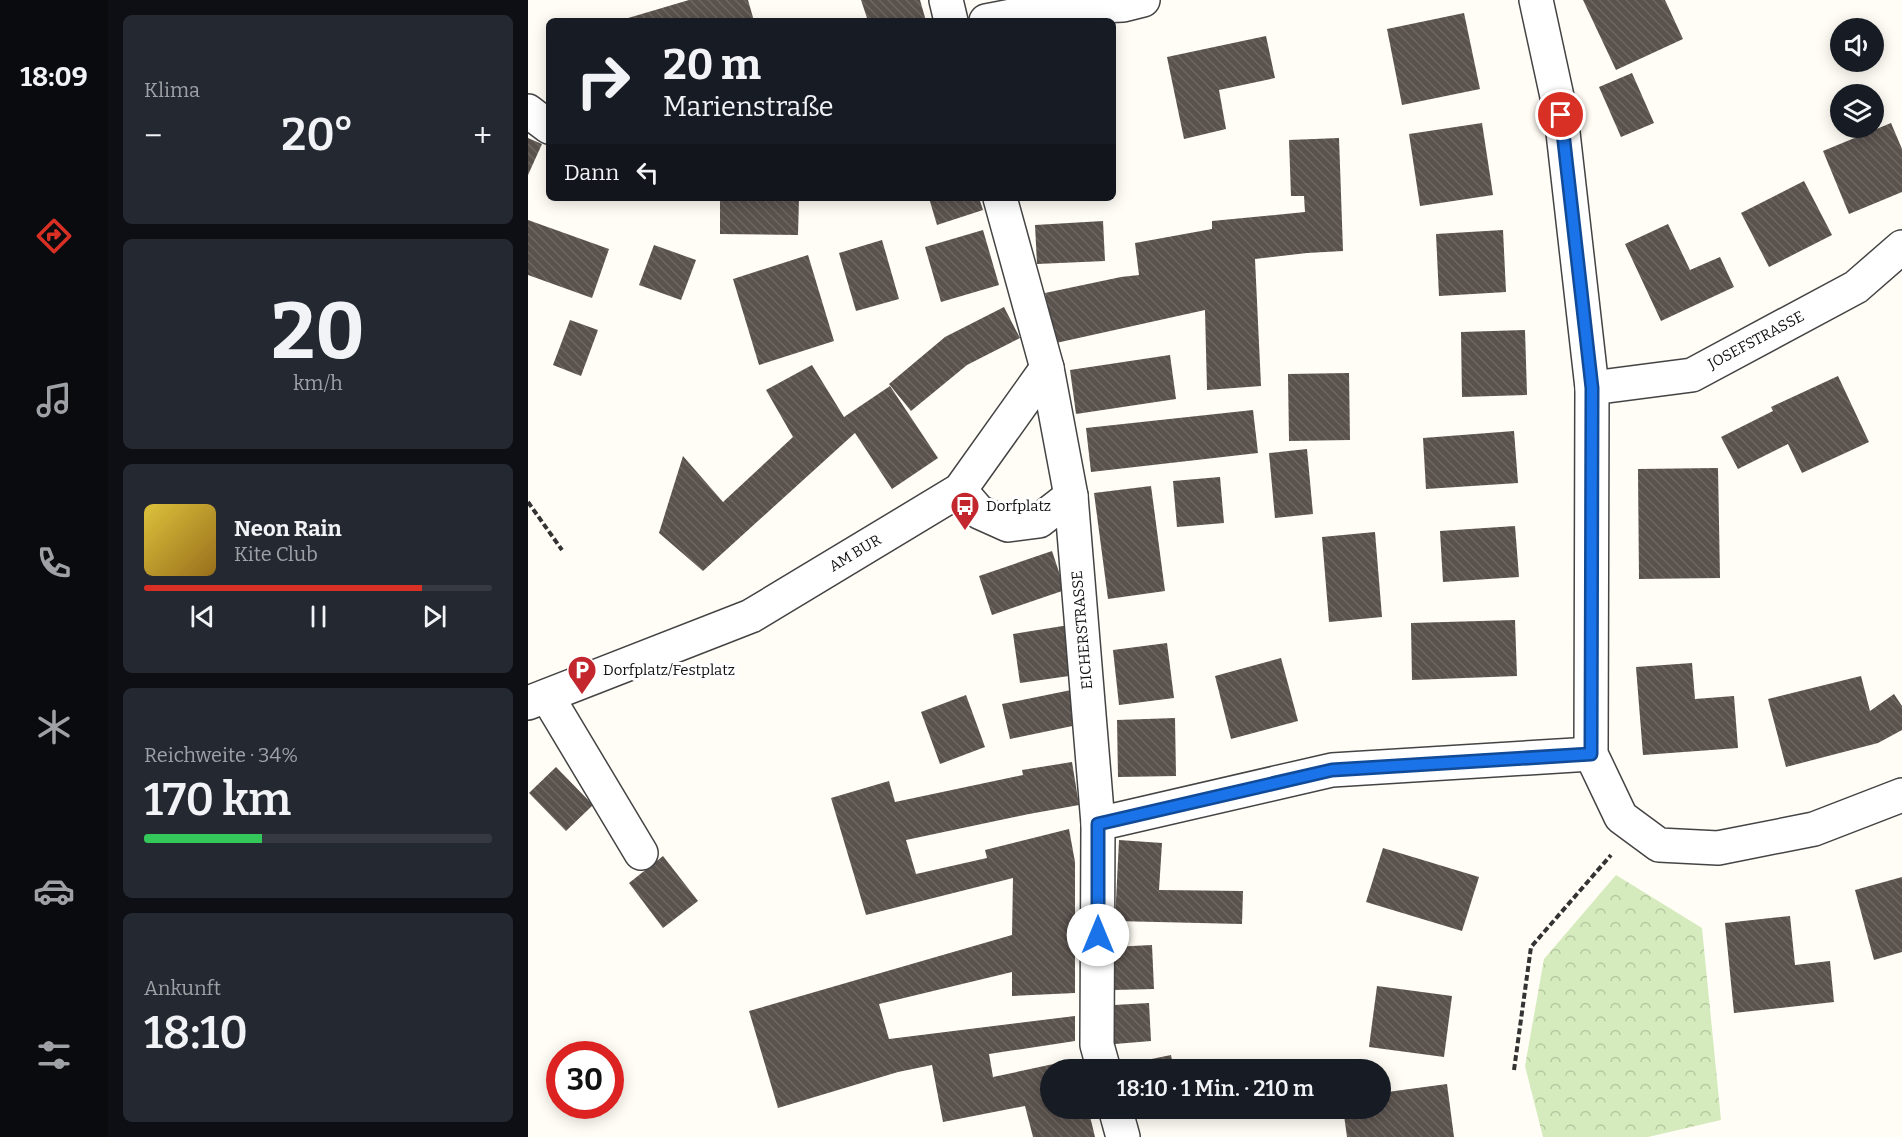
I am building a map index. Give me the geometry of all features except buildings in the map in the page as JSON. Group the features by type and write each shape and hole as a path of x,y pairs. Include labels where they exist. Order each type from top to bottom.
{"street":[{"path":"946,0 950,18"},
{"path":"1001,18 1052,8 1123,5 1143,0"},
{"path":"1536,0 1561,115 1592,388 1591,754 1621,817 1659,845 1718,848 1814,829 1902,795"},
{"path":"528,111 546,125"},
{"name":"EICHERSTRASSE","path":"1001,201 1047,368 1071,496 1098,824 1097,1045 1101,1059"},
{"name":"JOSEFSTRASSE","path":"1592,388 1692,375 1856,287 1902,248"},
{"name":"AM BUR","path":"537,699 751,616 960,490 1047,368"},
{"path":"960,490 979,512 1008,525 1039,521 1071,496"},
{"path":"537,699 641,853"},
{"path":"1098,824 1332,770 1591,754"},
{"path":"1118,1119 1123,1137"}],"path":[{"path":"528,502 562,550"},
{"path":"1514,1070 1531,947 1635,828"}],"green space":[{"path":"1616,875 1702,928 1721,1120 1648,1137 1543,1137 1525,1066 1544,959"}],"place":[{"name":"Dorfplatz","path":"965,532"},
{"name":"Dorfplatz/Festplatz","path":"582,696"}],"route":[{"path":"1098,935 1098,824 1332,770 1591,754 1592,388 1561,115"}]}
